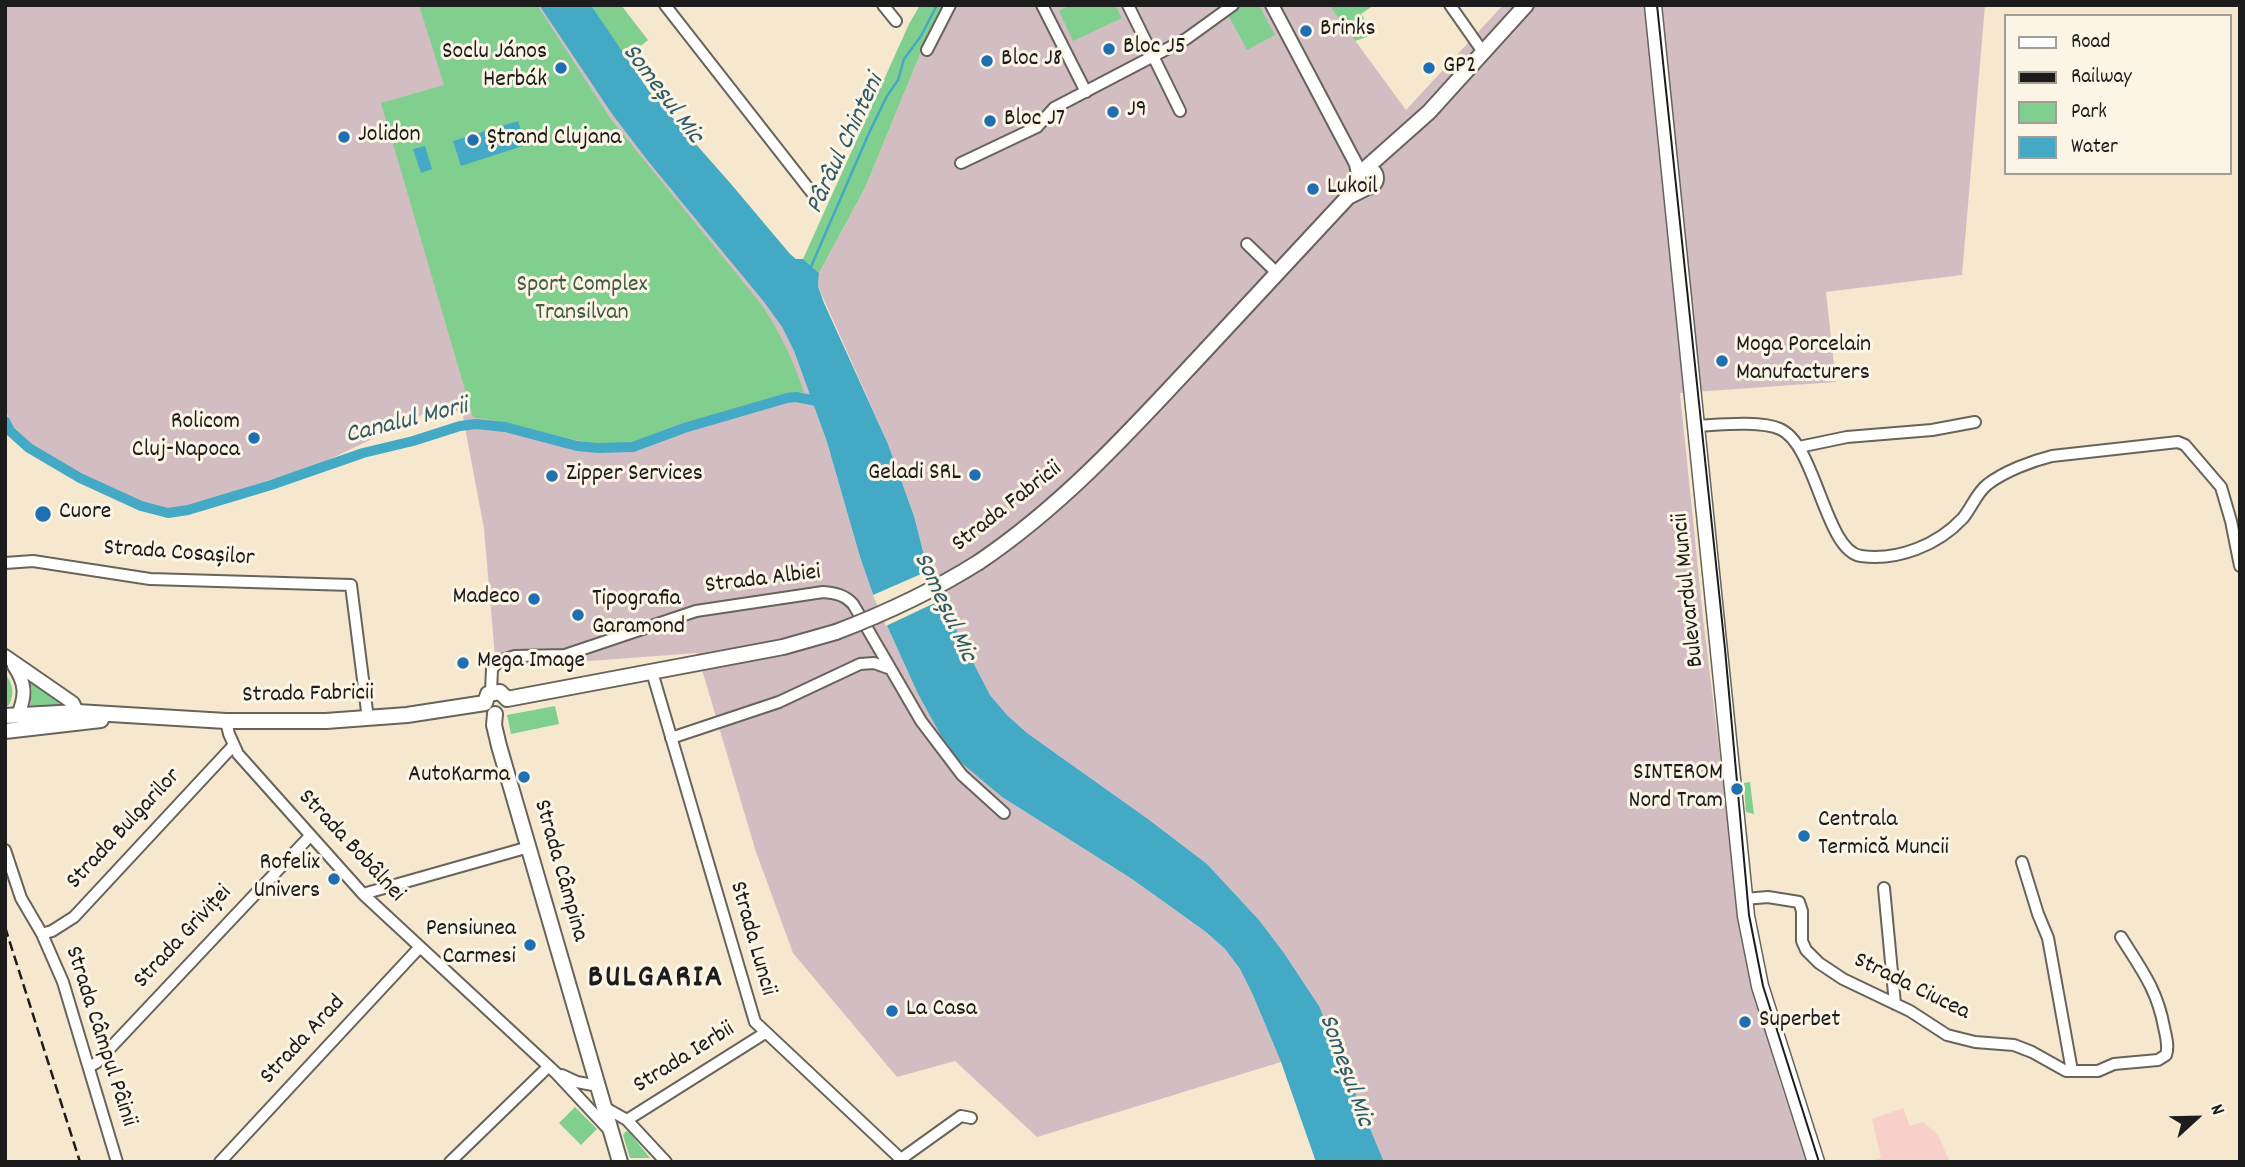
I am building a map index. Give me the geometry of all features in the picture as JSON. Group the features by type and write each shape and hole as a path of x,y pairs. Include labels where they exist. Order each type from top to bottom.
{"main road":[{"name":"Strada Fabricii","path":"507,699 796,643 848,627 907,603 942,585 1017,536 1082,480 1128,433 1350,195 1363,174 1405,135 1526,5"},
{"name":"Bulevardul Muncii","path":"1653,5 1751,950 1816,1162"},
{"path":"500,692 507,699 506,708 495,714 486,709 488,697 500,692"},
{"name":"Strada Fabricii","path":"12,716 226,721 368,719 488,697"},
{"name":"Strada Câmpina","path":"495,714 496,733 620,1162"},
{"name":"Strada Fabricii","path":"5,731 74,718"}],"street":[{"path":"665,5 816,198"},
{"path":"883,5 896,21"},
{"path":"927,50 950,5"},
{"path":"1042,5 1086,92"},
{"path":"1128,5 1180,111"},
{"path":"961,163 1037,127 1054,108 1186,39 1233,5"},
{"path":"1272,5 1363,174"},
{"path":"1450,5 1483,52"},
{"path":"1247,244 1277,273"},
{"path":"1799,447 1847,438 1941,429 1975,422"},
{"path":"1695,426 1754,425 1784,430 1799,447 1840,538 1849,551 1862,556 1910,552 1930,543 1962,519 1982,490 2039,459 2170,441 2185,445 2221,487 2234,531 2240,566"},
{"name":"Strada Cosașilor","path":"5,563 33,561 150,579 351,585 368,719"},
{"name":"Strada Albiei","path":"488,697 492,669 505,659 530,655 565,655 696,611 823,592 835,593 849,600 912,708 950,761 1004,813"},
{"path":"860,664 871,636"},
{"path":"7,658 24,687 23,702 12,716"},
{"path":"7,658 73,704 74,718"},
{"path":"671,738 779,702 860,664 874,663 888,668"},
{"name":"Strada Luncii","path":"652,672 751,1015 765,1033 902,1160"},
{"name":"Strada Bobâlnei","path":"226,721 237,754 363,894 552,1070 613,1134"},
{"name":"Strada Bulgarilor","path":"42,934 63,924 89,902 233,746"},
{"name":"Strada Griviței","path":"89,1067 96,1063 310,836"},
{"path":"363,894 529,847"},
{"name":"Strada Câmpul Pâinii","path":"5,850 21,898 42,934 63,982 117,1162"},
{"path":"2022,862 2048,938 2072,1072 2098,1071 2114,1064 2158,1060 2168,1051 2155,992 2121,937"},
{"path":"1884,888 1895,1004"},
{"name":"Strada Ciucea","path":"1744,899 1769,897 1799,902 1802,911 1802,941 1812,957 1843,979 1895,1004 1947,1035 1975,1042 2014,1045 2032,1052 2060,1069 2072,1072"},
{"name":"Strada Arad","path":"220,1162 419,948"},
{"name":"Strada Ierbii","path":"627,1121 765,1033"},
{"path":"450,1162 552,1070"},
{"name":"Strada Bobâlnei","path":"552,1070 577,1083 598,1086"},
{"path":"604,1107 627,1121 666,1162"},
{"path":"902,1160 961,1116 971,1118"}],"shaded area":[{"path":"5,5 539,5 612,114 782,327 794,351 827,442 874,597 918,694 940,734 1002,797 1132,879 1206,932 1225,949 1240,969 1252,993 1281,1062 1037,1137 955,1061 897,1077 793,953 756,852 697,653 496,668 484,529 462,411 426,413 324,462 187,507 168,510 142,504 80,476 28,444 11,425 5,408"},
{"path":"944,5 1272,5 1274,8 1279,5 1329,5 1406,110 1503,5 1985,5 1962,275 1826,292 1836,382 1680,393 1703,618 1739,911 1780,1082 1807,1162 1384,1162 1319,1006 1259,920 1207,864 1027,733 990,695 928,571 914,516 888,444 818,286 819,273 865,188 926,40"},
{"path":"1903,1108 1910,1126 1923,1122 1938,1135 1950,1162 1868,1162 1881,1158 1872,1119"}],"green space":[{"name":"Sport Complex Transilvan","path":"419,5 537,5 610,118 761,304 786,346 804,392 673,426 639,441 625,444 586,442 473,417 381,103 444,85"},
{"path":"591,5 621,5 648,40 626,58"},
{"path":"920,5 944,5 926,40 865,188 819,273 803,259"},
{"path":"1070,5 1115,5 1122,18 1073,41 1059,11"},
{"path":"1247,5 1259,5 1275,35 1247,50 1226,11"},
{"path":"1329,5 1374,5 1361,14 1375,34 1355,41"},
{"path":"5,673 11,685 12,696 9,705 5,707"},
{"path":"27,675 59,700 61,708 32,710 32,689"},
{"path":"555,706 559,724 511,734 507,715"},
{"path":"1750,782 1754,814 1746,812 1744,783"},
{"path":"575,1107 597,1129 581,1145 559,1123"},
{"path":"626,1131 650,1158 630,1158 623,1135"}],"water":[{"name":"Someșul Mic","path":"539,5 591,5 649,91 790,254 796,259 803,259 819,273 818,286 824,303 888,444 914,516 928,571 990,695 1027,733 1207,864 1259,920 1319,1006 1384,1162 1316,1162 1281,1062 1252,993 1240,969 1225,949 1206,932 1132,879 1002,797 957,759 918,694 874,597 827,442 794,351 782,327 612,114"},
{"path":"518,121 526,145 461,166 453,141"},
{"path":"425,146 432,169 421,173 413,149"}],"pier":[{"path":"928,571 941,600 886,626 873,595"}],"waterway":[{"name":"Pârâul Chinteni","path":"810,269 869,133 898,80 904,59 921,36 937,5"},
{"name":"Canalul Morii","path":"5,421 10,431 29,448 80,478 141,506 168,513 188,510 363,453 460,426 476,424 505,427 577,446 633,447 684,428 787,398 822,402"}],"tram line":[{"path":"1657,5 1725,649 1749,915 1763,986 1819,1162"}],"railway":[{"path":"5,927 80,1162"}],"place":[{"name":"Brinks","path":"1306,31"},
{"name":"Bloc J5","path":"1109,49"},
{"name":"Bloc J8","path":"987,61"},
{"name":"Soclu János Herbák","path":"561,68"},
{"name":"GP2","path":"1429,68"},
{"name":"J9","path":"1113,112"},
{"name":"Bloc J7","path":"990,121"},
{"name":"Jolidon","path":"344,137"},
{"name":"Ștrand Clujana","path":"473,140"},
{"name":"Lukoil","path":"1313,189"},
{"name":"Moga Porcelain Manufacturers","path":"1722,361"},
{"name":"Rolicom Cluj-Napoca","path":"254,438"},
{"name":"Geladi SRL","path":"975,475"},
{"name":"Zipper Services","path":"552,476"},
{"name":"Cuore","path":"43,514"},
{"name":"Madeco","path":"534,599"},
{"name":"Tipografia Garamond","path":"578,615"},
{"name":"Mega Image","path":"463,663"},
{"name":"AutoKarma","path":"524,777"},
{"name":"SINTEROM Nord Tram","path":"1737,789"},
{"name":"Centrala Termică Muncii","path":"1804,836"},
{"name":"Rofelix Univers","path":"334,879"},
{"name":"Pensiunea Carmesi","path":"530,945"},
{"name":"La Casa","path":"892,1011"},
{"name":"Superbet","path":"1745,1022"}],"district":[{"name":"BULGARIA","path":"656,981"}]}
